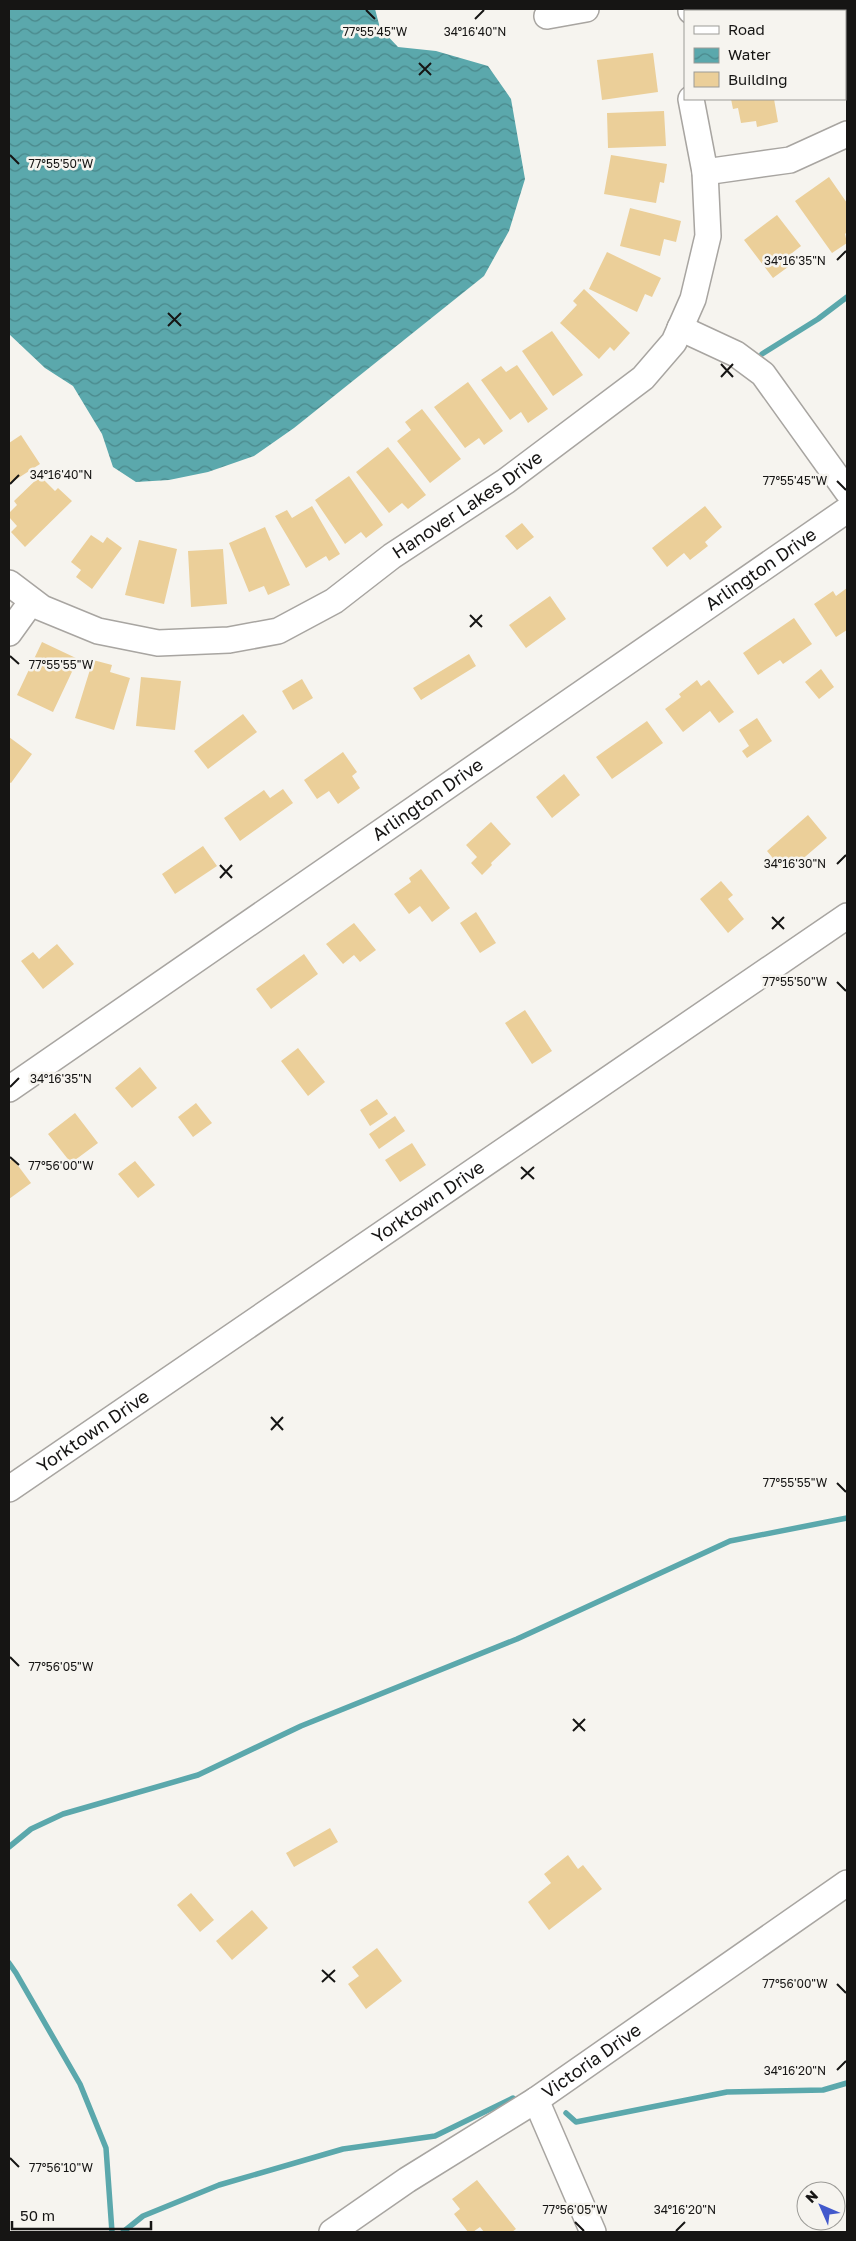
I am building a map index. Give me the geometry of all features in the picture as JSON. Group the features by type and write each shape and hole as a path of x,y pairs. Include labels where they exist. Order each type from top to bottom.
{"street":[{"path":"547,16 586,9"},
{"name":"Hanover Lakes Drive","path":"9,583 42,608 98,631 158,643 230,640 278,631 334,601 392,556 506,481 643,378 674,342 693,299 708,236 705,172 691,100"},
{"path":"705,172 790,160 847,134"},
{"path":"680,328 736,354 763,374 847,491"},
{"name":"Arlington Drive","path":"9,1089 847,510"},
{"path":"9,633 32,601"},
{"name":"Yorktown Drive","path":"9,1489 847,916"},
{"name":"Victoria Drive","path":"332,2232 407,2180 536,2100 847,1883"},
{"path":"536,2100 593,2232"}],"water":[{"path":"9,9 375,9 380,28 398,47 436,51 488,66 511,99 525,179 509,231 484,276 294,428 254,456 208,472 169,480 136,482 113,467 102,434 73,386 45,368 9,334"}],"building":[{"path":"847,9 847,68 846,10 834,10"},
{"path":"653,53 658,92 602,100 597,60"},
{"path":"731,100 774,100 778,122 757,127 756,121 741,123 738,108 733,109"},
{"path":"664,111 666,146 608,148 607,113"},
{"path":"611,155 667,164 664,183 660,182 656,203 604,194"},
{"path":"829,177 847,203 847,232 845,234 847,243 832,253 795,201"},
{"path":"630,208 681,221 676,242 664,239 660,256 620,246"},
{"path":"777,215 801,246 787,257 792,264 773,278 744,240"},
{"path":"607,252 661,278 652,297 645,294 637,312 589,289"},
{"path":"584,289 630,333 614,351 610,347 599,359 560,323 577,305 573,301"},
{"path":"552,331 583,375 553,396 522,351"},
{"path":"517,365 548,409 528,423 521,412 510,420 481,380 501,366 506,372"},
{"path":"468,382 503,431 484,445 479,438 465,448 434,407"},
{"path":"422,409 461,459 430,483 397,441 411,430 405,422"},
{"path":"21,435 40,464 9,484 9,443"},
{"path":"388,447 426,495 408,509 402,503 389,513 356,472"},
{"path":"40,476 55,491 58,488 72,501 25,547 11,532 17,526 9,517 9,513 17,505 14,501"},
{"path":"349,476 383,525 366,538 361,532 345,544 315,500"},
{"path":"312,506 340,554 329,561 326,556 306,568 275,516 287,510 292,518"},
{"path":"705,506 722,527 705,542 708,546 690,560 684,553 667,567 652,548"},
{"path":"522,523 534,537 517,550 505,536"},
{"path":"265,527 290,585 268,595 264,586 249,592 229,543"},
{"path":"91,535 103,543 107,537 122,548 92,589 76,577 81,570 71,562"},
{"path":"139,540 177,549 164,604 125,595"},
{"path":"223,549 227,604 191,607 188,551"},
{"path":"847,588 847,630 836,637 814,604 833,591 836,596"},
{"path":"550,596 566,619 526,648 509,625"},
{"path":"794,618 812,644 783,664 780,660 758,675 743,653"},
{"path":"42,642 78,659 53,712 17,695"},
{"path":"469,654 476,666 421,700 413,688"},
{"path":"93,660 112,665 110,672 130,678 114,730 75,718"},
{"path":"821,669 834,687 819,699 805,682"},
{"path":"141,677 181,681 175,730 136,726"},
{"path":"302,679 313,698 293,710 282,691"},
{"path":"697,680 701,686 709,680 734,712 719,723 710,711 683,732 665,709 681,697 679,694"},
{"path":"243,714 257,732 208,769 194,751"},
{"path":"757,718 772,741 747,758 742,751 749,746 739,730"},
{"path":"647,721 663,743 612,779 596,757"},
{"path":"9,737 32,754 11,783 9,782"},
{"path":"343,752 357,772 352,776 360,788 338,804 329,791 317,799 304,780"},
{"path":"564,774 580,795 552,818 536,797"},
{"path":"283,789 293,803 240,841 224,818 264,790 270,798"},
{"path":"808,815 827,838 799,862 794,857 781,868 767,851"},
{"path":"491,822 511,844 491,863 492,865 482,875 471,863 477,857 466,845"},
{"path":"203,846 217,866 175,894 162,874"},
{"path":"421,869 450,908 432,922 420,906 409,914 394,894 411,882 409,878"},
{"path":"721,881 733,895 728,899 744,919 728,933 700,899"},
{"path":"476,912 496,943 480,953 460,923"},
{"path":"354,923 376,950 360,962 354,955 343,964 326,944"},
{"path":"57,944 74,964 43,989 21,961 33,952 39,959"},
{"path":"304,954 318,974 271,1009 256,989"},
{"path":"525,1010 552,1051 532,1064 505,1023"},
{"path":"298,1048 325,1082 308,1096 281,1061"},
{"path":"140,1067 157,1088 132,1108 115,1088"},
{"path":"377,1099 388,1114 370,1126 360,1110"},
{"path":"196,1103 212,1123 193,1137 178,1117"},
{"path":"75,1113 98,1143 71,1163 48,1134"},
{"path":"395,1116 405,1131 379,1149 369,1134"},
{"path":"412,1143 426,1165 400,1182 385,1160"},
{"path":"13,1159 31,1183 9,1199 9,1161"},
{"path":"135,1161 155,1185 138,1198 118,1174"},
{"path":"330,1828 338,1842 294,1867 286,1853"},
{"path":"568,1855 578,1869 583,1865 602,1889 549,1930 528,1902 551,1883 544,1874"},
{"path":"191,1893 214,1920 200,1932 177,1905"},
{"path":"252,1910 268,1928 232,1960 216,1941"},
{"path":"377,1948 402,1981 366,2009 348,1984 359,1976 352,1967"},
{"path":"477,2180 516,2229 512,2232 484,2232 480,2227 473,2232 468,2232 454,2214 460,2209 452,2199"}],"waterway":[{"path":"762,354 818,319 847,297"},
{"path":"9,1847 31,1829 63,1814 198,1775 301,1726 517,1639 730,1541 847,1518"},
{"path":"9,1963 80,2084 106,2148 112,2232"},
{"path":"566,2113 576,2122 727,2092 823,2090 847,2083"},
{"path":"123,2232 143,2216 219,2185 343,2149 435,2136 513,2098"}]}
